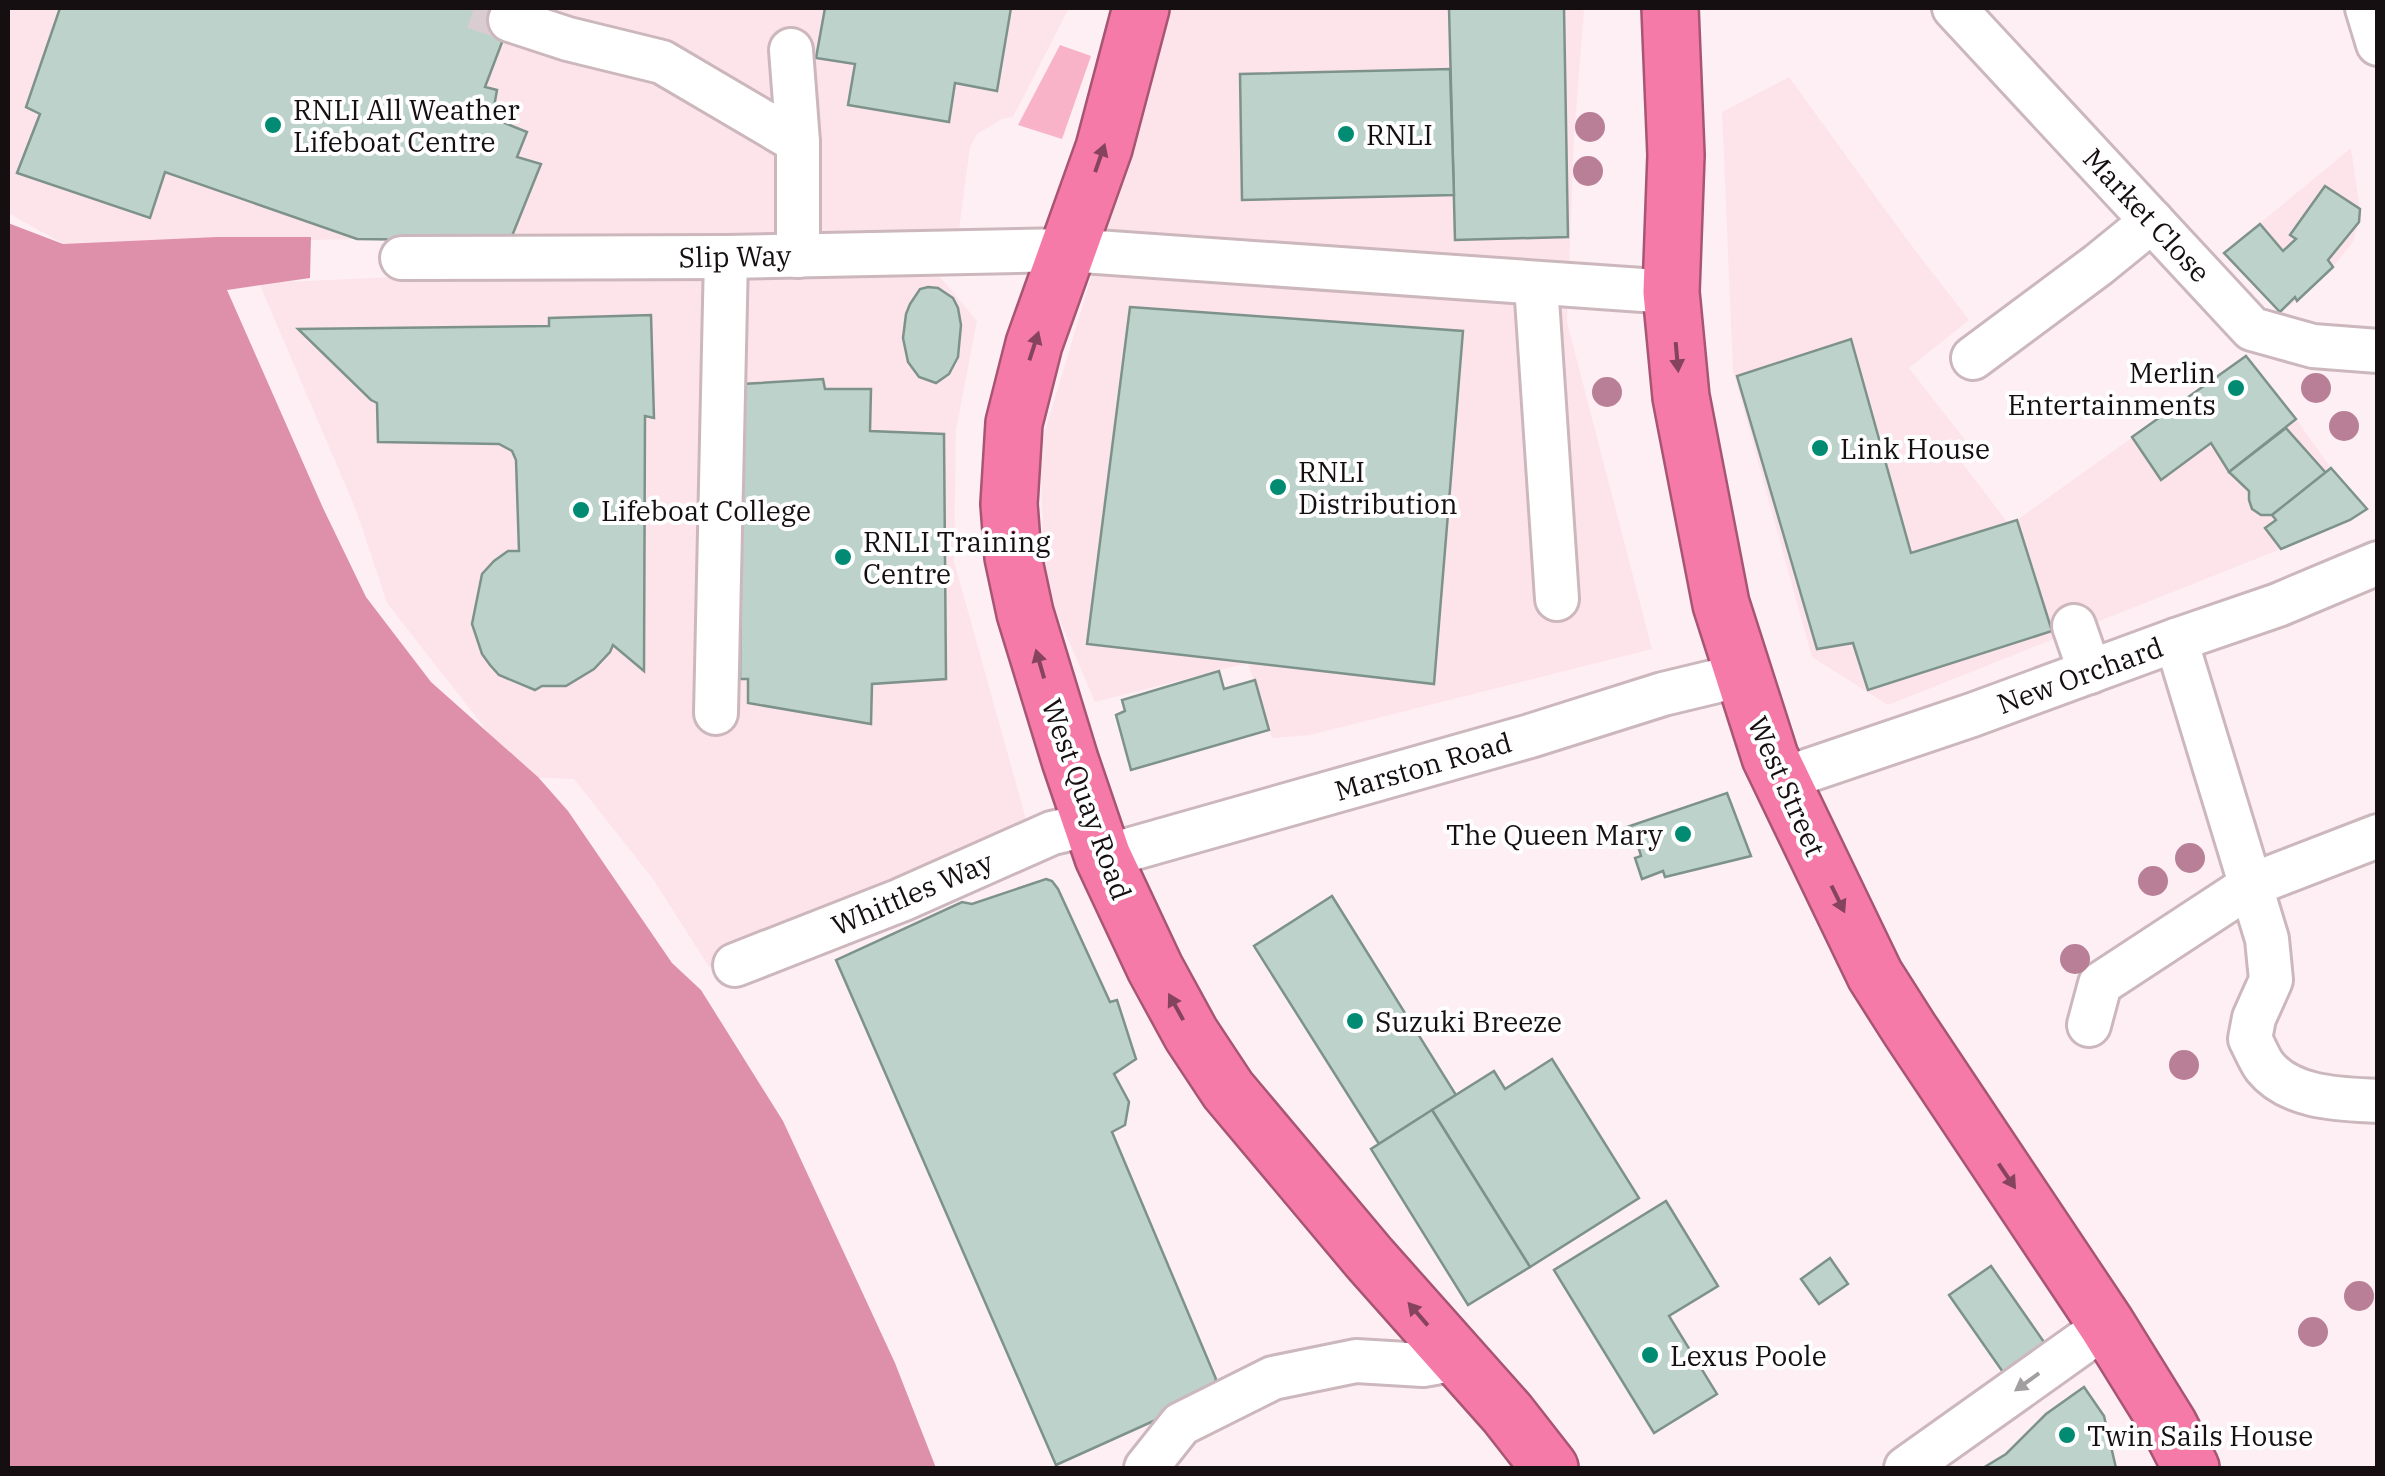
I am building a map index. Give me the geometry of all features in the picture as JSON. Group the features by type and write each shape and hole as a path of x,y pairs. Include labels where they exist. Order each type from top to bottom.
{"highway":[{"name":"West Quay Road","path":"1141,8 1104,148 1024,380 1014,423 1008,504 1013,558 1025,613 1097,840 1155,968 1191,1034 1228,1090 1550,1468"},
{"name":"West Street","path":"1670,8 1676,155 1671,292 1684,416 1722,604 1742,675 1780,780 1875,975 2106,1325 2169,1425 2191,1468"}],"street":[{"name":"Market Close","path":"1954,8 2252,329 2313,346 2378,351"},
{"path":"2367,8 2378,44"},
{"path":"510,20 568,40 662,62 798,142"},
{"path":"791,50 798,142 798,256"},
{"path":"1973,358 2152,221"},
{"name":"Slip Way","path":"402,258 1068,250 1671,292"},
{"path":"716,713 726,257"},
{"path":"1536,284 1557,599"},
{"name":"New Orchard","path":"1780,780 2278,606 2378,563"},
{"path":"2074,626 2090,672"},
{"path":"2176,640 2268,939 2271,980 2254,1018 2250,1039 2266,1067 2281,1082 2305,1092 2378,1101"},
{"name":"Marston Road","path":"1097,840 1530,736 1663,694 1742,675"},
{"name":"Whittles Way","path":"735,966 901,900 1052,833 1097,840"},
{"path":"2089,1026 2100,984 2251,886 2378,836"},
{"path":"1906,1468 2106,1325"},
{"path":"1146,1468 1182,1424 1273,1378 1356,1361 1423,1365 1458,1360"}],"shaded area":[{"path":"8,8 1069,8 1013,117 977,134 970,147 956,252 387,238 69,247 8,213"},
{"path":"1169,8 1584,8 1567,322 1652,649 1310,735 1272,738 1248,663 1095,702 1045,586 1040,448"},
{"path":"1060,45 1091,56 1062,139 1018,125"},
{"path":"1789,77 1969,320 1909,368 1976,454 1963,464 2008,523 2246,356 2367,509 2281,549 1888,705 1812,657 1733,371 1722,112"},
{"path":"2351,148 2360,209 2353,242 2333,267 2280,312 2224,253"},
{"path":"8,223 63,244 311,237 310,278 227,290 366,597 431,682 538,777 568,811 672,963 701,990 783,1121 895,1363 936,1468 8,1468"},
{"path":"859,262 941,278 977,321 956,430 954,561 1029,830 709,967 653,879 574,779 523,777 387,603 356,510 259,283"}],"building":[{"name":"RNLI All Weather Lifeboat Centre","path":"60,8 515,8 485,87 497,90 492,118 527,132 517,157 541,164 510,241 357,239 165,172 150,218 17,173 40,114 26,107"},
{"path":"825,8 1011,8 997,91 955,83 949,122 848,105 855,64 816,58"},
{"path":"1449,8 1564,8 1568,237 1455,240"},
{"name":"RNLI","path":"1450,69 1454,195 1242,200 1240,74"},
{"path":"2325,186 2360,209 2359,222 2328,260 2333,267 2280,312 2224,253 2260,224 2283,251 2296,239 2290,235"},
{"path":"938,288 953,298 961,325 958,357 949,374 936,383 919,377 908,362 903,338 910,304 920,289"},
{"name":"RNLI Distribution","path":"1130,307 1463,331 1434,684 1087,644"},
{"name":"Lifeboat College","path":"651,315 654,418 645,416 644,671 613,645 594,669 566,686 542,686 535,690 499,675 482,654 472,624 482,574 508,551 519,551 516,460 512,451 499,444 378,442 377,403 298,329 549,326 549,318"},
{"name":"Link House","path":"1851,339 1911,553 2017,520 2052,631 1868,690 1853,643 1817,649 1737,376"},
{"name":"Merlin Entertainments","path":"2246,356 2296,419 2229,472 2211,443 2161,480 2132,437"},
{"name":"RNLI Training Centre","path":"823,379 825,389 871,389 870,431 944,434 946,679 872,684 871,724 748,703 748,679 740,679 742,384"},
{"path":"2286,428 2326,473 2272,515 2261,515 2252,509 2249,491 2229,472"},
{"path":"2331,468 2367,509 2281,549 2265,528 2276,520 2272,515"},
{"path":"1219,671 1224,689 1255,680 1269,730 1131,770 1116,715 1125,711 1122,700"},
{"name":"The Queen Mary","path":"1727,793 1751,856 1665,877 1663,871 1642,879 1635,858 1641,856 1636,839 1626,843 1621,829"},
{"path":"1046,879 1058,889 1110,1002 1117,1000 1136,1059 1114,1074 1129,1102 1125,1125 1112,1132 1216,1379 1209,1396 1056,1465 836,960 962,902 972,904"},
{"name":"Suzuki Breeze","path":"1332,896 1456,1095 1379,1144 1254,946"},
{"path":"1552,1059 1639,1198 1530,1267 1432,1110 1494,1071 1505,1089"},
{"path":"1432,1110 1530,1267 1468,1305 1371,1149"},
{"name":"Lexus Poole","path":"1666,1201 1718,1286 1669,1316 1717,1394 1654,1433 1554,1270"},
{"path":"1830,1258 1848,1284 1819,1304 1801,1279"},
{"path":"1991,1266 2046,1345 2005,1375 1949,1295"},
{"name":"Twin Sails House","path":"2084,1387 2104,1416 2116,1468 1983,1468 2006,1454 2046,1414"}],"tunnel":[{"path":"474,8 510,20"}],"place":[{"name":"RNLI All Weather Lifeboat Centre","path":"273,125"},
{"name":"RNLI","path":"1346,134"},
{"name":"Merlin Entertainments","path":"2236,388"},
{"name":"Link House","path":"1820,448"},
{"name":"RNLI Distribution","path":"1278,487"},
{"name":"Lifeboat College","path":"581,510"},
{"name":"RNLI Training Centre","path":"843,557"},
{"name":"The Queen Mary","path":"1683,834"},
{"name":"Suzuki Breeze","path":"1355,1021"},
{"name":"Lexus Poole","path":"1650,1355"},
{"name":"Twin Sails House","path":"2067,1435"}]}
